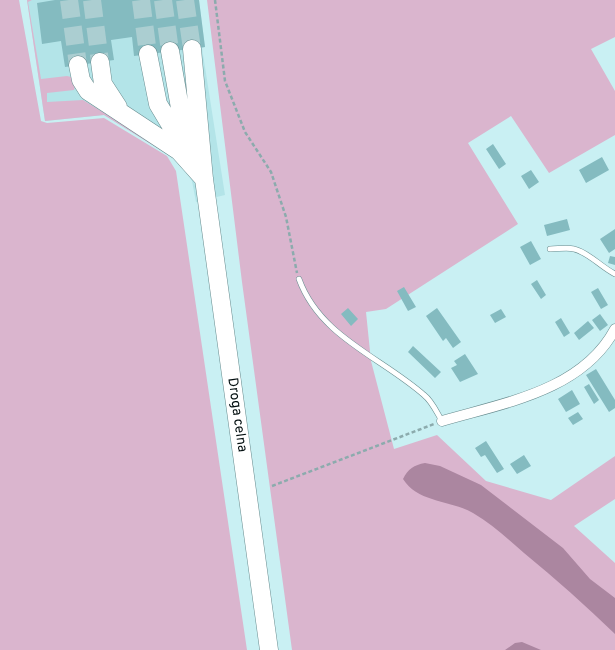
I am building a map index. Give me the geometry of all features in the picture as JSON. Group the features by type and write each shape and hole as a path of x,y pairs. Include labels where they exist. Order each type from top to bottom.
{"highway":[{"path":"192,48 204,179"},
{"path":"170,51 180,108 204,179"},
{"path":"148,54 158,104 204,179"},
{"path":"100,62 103,84 108,94 119,109 135,122"},
{"path":"78,65 81,80 88,90 179,151 204,179"},
{"name":"Droga celna","path":"204,179 269,650"}],"street":[{"path":"442,420 524,397 554,385 580,370 597,355 615,329"}],"lane":[{"path":"550,249 572,248 580,250 602,268 615,274"},
{"path":"299,279 304,292 326,321 344,338 426,396 442,420"}],"path":[{"path":"215,0 225,81 245,132 271,172 286,217 291,251 299,279"},
{"path":"272,486 442,420"}],"shaded area":[{"path":"0,0 19,0 41,121 47,123 104,118 167,156 176,171 247,650 0,650"},
{"path":"27,0 199,0 205,47 202,48 225,195 196,202 192,181 180,162 104,115 45,121"},
{"path":"27,0 32,0 28,2 41,79 67,76 71,77 76,83 74,90 47,93 47,102 83,100 182,160 180,162 104,115 45,121"},
{"path":"207,0 615,0 615,37 591,49 615,91 615,135 549,173 511,116 468,143 518,224 386,309 366,312 371,361 394,449 437,435 486,481 551,500 615,456 615,499 574,526 615,563 615,650 292,650 242,282"},
{"path":"425,463 440,466 481,485 563,548 590,579 615,598 615,634 582,603 487,522 473,513 426,497 409,487 403,479 409,470"},
{"path":"522,642 541,650 505,650 515,643"}],"building":[{"path":"55,0 199,0 205,47 134,56 132,37 111,40 114,60 65,67 61,41 42,44 37,3"},
{"path":"493,144 506,164 499,169 486,149"},
{"path":"602,157 609,170 586,183 579,170"},
{"path":"531,170 539,182 529,189 521,176"},
{"path":"567,219 570,230 547,236 544,225"},
{"path":"615,229 615,249 609,253 600,239"},
{"path":"531,241 541,259 530,265 520,247"},
{"path":"610,256 615,257 615,265 608,263"},
{"path":"537,280 546,295 541,299 531,284"},
{"path":"404,287 416,307 408,311 397,291"},
{"path":"598,288 608,305 601,309 591,292"},
{"path":"348,308 358,319 351,326 341,314"},
{"path":"437,308 461,342 453,348 446,338 443,341 426,316"},
{"path":"501,309 506,317 495,323 490,315"},
{"path":"600,314 608,325 600,331 592,320"},
{"path":"561,318 570,333 564,337 555,322"},
{"path":"588,321 594,328 579,340 574,333"},
{"path":"413,346 441,372 435,378 408,352"},
{"path":"465,354 478,374 460,382 451,368 457,365 454,361"},
{"path":"596,369 615,400 615,408 609,412 586,375"},
{"path":"589,384 599,400 594,404 584,387"},
{"path":"572,390 580,404 566,412 558,399"},
{"path":"578,412 583,419 573,425 568,418"},
{"path":"486,441 504,469 497,473 485,455 481,457 475,448"},
{"path":"524,455 531,466 517,474 510,464"}],"tunnel":[{"path":"69,0 78,65"},
{"path":"92,0 100,62"},
{"path":"141,0 148,54"},
{"path":"163,0 170,51"},
{"path":"185,0 192,49"}]}
